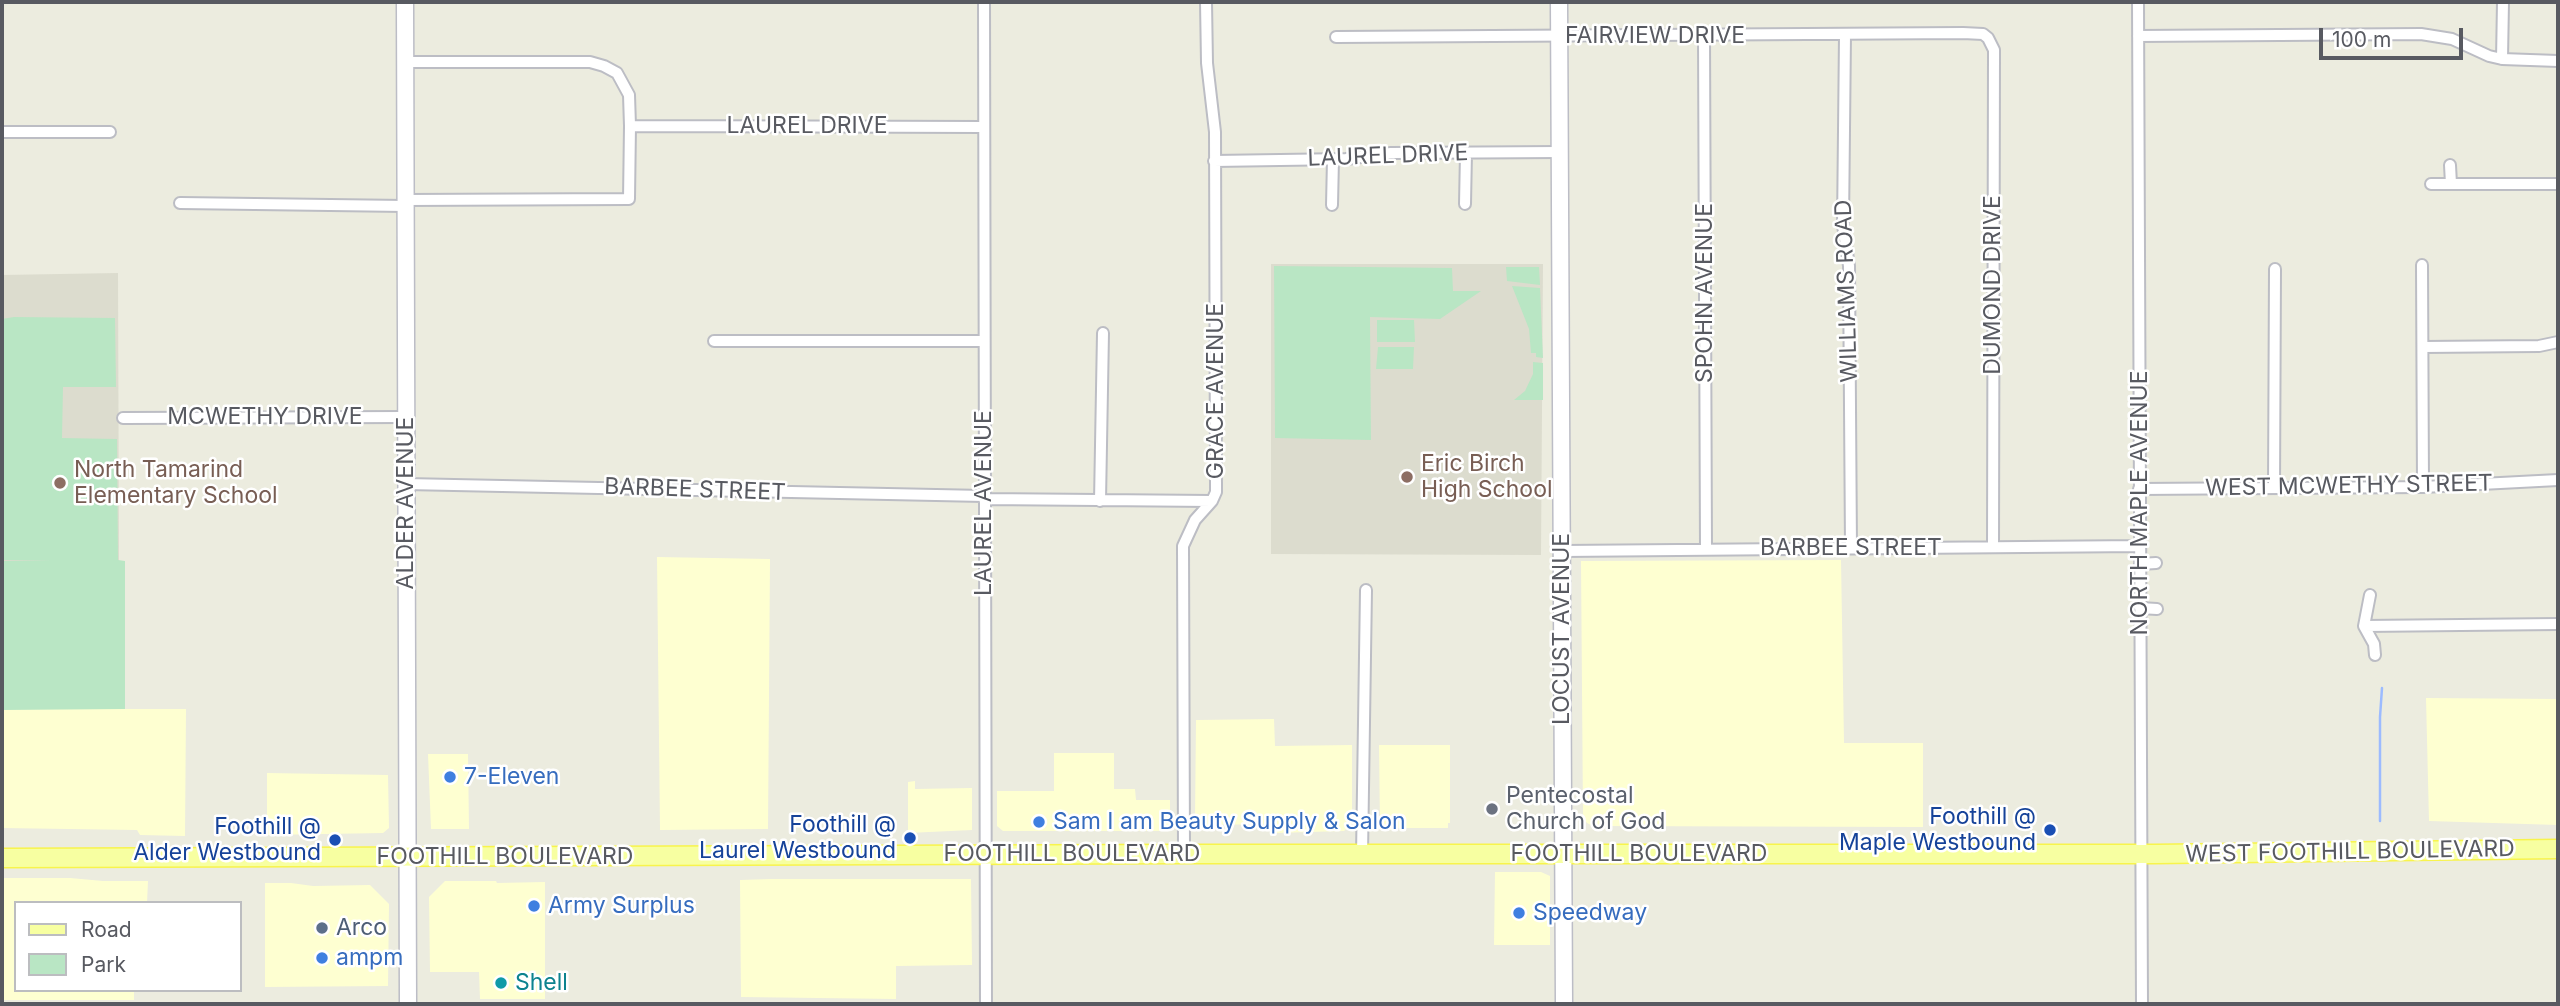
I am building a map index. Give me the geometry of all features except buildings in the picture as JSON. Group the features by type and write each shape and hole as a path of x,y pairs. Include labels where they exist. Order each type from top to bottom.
{"main road":[{"name":"WEST FOOTHILL BOULEVARD","path":"2141,854 2558,849"},
{"name":"FOOTHILL BOULEVARD","path":"2,858 2141,854"}],"street":[{"name":"ALDER AVENUE","path":"405,2 408,1004"},
{"name":"LAUREL AVENUE","path":"984,2 986,1004"},
{"name":"GRACE AVENUE","path":"1184,854 1183,546 1195,520 1212,501 1216,492 1214,116 1206,63 1206,2"},
{"name":"LOCUST AVENUE","path":"1559,2 1564,1004"},
{"name":"NORTH MAPLE AVENUE","path":"2138,2 2142,1004"},
{"path":"2502,59 2503,2"},
{"name":"WILLIAMS ROAD","path":"1845,34 1843,225 1849,266 1851,548"},
{"name":"FAIRVIEW DRIVE","path":"1336,37 1975,34"},
{"name":"DUMOND DRIVE","path":"1975,34 1983,34 1988,38 1994,50 1993,547"},
{"path":"2138,36 2421,34 2452,39 2488,56 2502,59 2558,61"},
{"name":"SPOHN AVENUE","path":"1704,36 1706,550"},
{"path":"180,203 629,199 629,95 617,73 604,65 590,62 405,62"},
{"name":"LAUREL DRIVE","path":"630,126 984,127"},
{"path":"2,132 110,132"},
{"name":"LAUREL DRIVE","path":"1214,161 1333,159 1391,153 1561,152"},
{"path":"1465,204 1466,153"},
{"path":"1332,205 1333,159"},
{"path":"2450,165 2451,184"},
{"path":"2431,184 2558,184"},
{"path":"2422,265 2423,487"},
{"path":"2274,488 2276,269"},
{"path":"1100,501 1103,333"},
{"path":"714,341 984,341"},
{"path":"2423,347 2539,346 2558,342"},
{"name":"MCWETHY DRIVE","path":"123,418 406,416"},
{"name":"WEST MCWETHY STREET","path":"2139,489 2423,487 2558,480"},
{"name":"BARBEE STREET","path":"406,484 1100,501 1212,501"},
{"name":"BARBEE STREET","path":"1562,551 2140,546"},
{"path":"2140,564 2156,564"},
{"path":"1362,855 1366,590"},
{"path":"2370,595 2364,626 2374,644 2375,655"},
{"path":"2140,608 2157,609"},
{"path":"2364,626 2558,624"}],"shaded area":[{"name":"Eric Birch High School","path":"1271,264 1543,264 1541,555 1271,554"},
{"name":"North Tamarind Elementary School","path":"118,273 119,561 2,561 2,275"},
{"path":"657,557 770,559 768,829 660,830"},
{"path":"1841,560 1844,743 1923,743 1923,827 1593,826 1587,823 1583,818 1581,561"},
{"path":"2426,698 2558,699 2558,825 2429,821"},
{"path":"2,709 186,709 185,836 140,835 137,830 2,828"},
{"path":"1274,719 1275,746 1352,745 1352,824 1344,831 1275,833 1274,824 1202,825 1195,818 1196,720"},
{"path":"1379,745 1450,745 1448,828 1385,830 1380,826"},
{"path":"1054,753 1114,753 1114,789 1135,789 1136,800 1170,800 1170,831 1003,831 997,826 997,791 1054,791"},
{"path":"428,754 468,754 469,829 431,829"},
{"path":"267,773 388,775 389,828 383,833 267,835"},
{"path":"915,781 915,789 972,788 972,830 908,833 908,782"},
{"path":"1495,872 1541,872 1550,876 1550,945 1494,945"},
{"path":"2,878 148,881 147,901 14,901 14,992 134,992 134,1000 2,1000"},
{"path":"971,879 972,965 896,966 896,999 741,997 740,880"},
{"path":"445,881 545,882 545,999 480,999 479,972 430,972 429,897"},
{"path":"265,883 370,885 389,904 388,986 265,987"}],"green space":[{"path":"1274,266 1452,268 1453,291 1481,291 1440,319 1370,317 1371,440 1275,438"},
{"path":"1506,267 1539,267 1540,285 1507,281"},
{"path":"1512,286 1540,288 1543,358 1531,353 1529,329"},
{"path":"115,318 116,387 63,387 62,438 117,439 118,560 125,561 125,709 2,710 2,561 51,560 2,560 2,319"},
{"path":"1377,320 1414,320 1415,342 1377,342"},
{"path":"1378,347 1414,347 1413,369 1376,369"},
{"path":"1533,362 1543,363 1543,400 1514,400 1525,391 1533,374"}],"waterway":[{"path":"2380,821 2382,688"}],"place":[{"name":"Eric Birch High School","path":"1407,477"},
{"name":"North Tamarind Elementary School","path":"60,483"},
{"name":"7-Eleven","path":"450,777"},
{"name":"Pentecostal Church of God","path":"1492,809"},
{"name":"Sam I am Beauty Supply & Salon","path":"1039,822"},
{"name":"Foothill @ Maple Westbound","path":"2050,830"},
{"name":"Foothill @ Laurel Westbound","path":"910,838"},
{"name":"Foothill @ Alder Westbound","path":"335,840"},
{"name":"Army Surplus","path":"534,906"},
{"name":"Speedway","path":"1519,913"},
{"name":"Arco","path":"322,928"},
{"name":"ampm","path":"322,958"},
{"name":"Shell","path":"501,983"}]}
